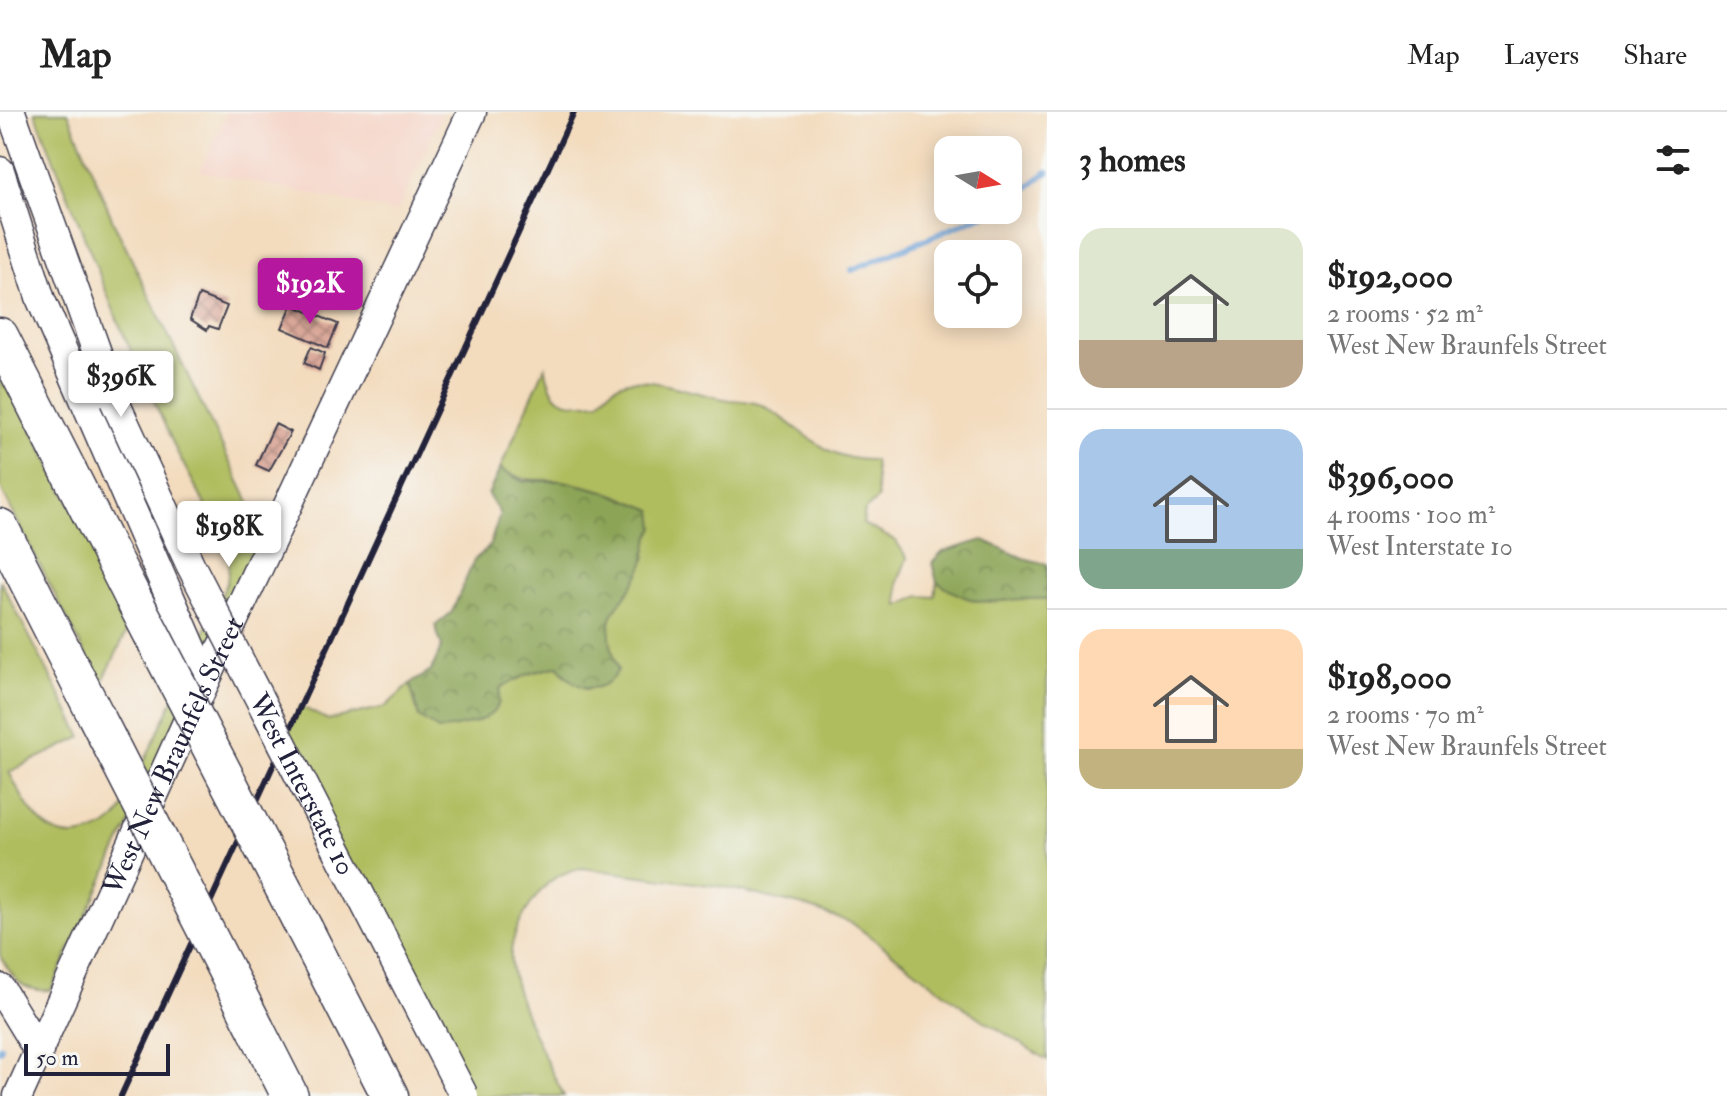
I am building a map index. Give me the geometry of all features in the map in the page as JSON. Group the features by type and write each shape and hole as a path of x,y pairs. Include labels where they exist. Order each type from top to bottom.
{"highway":[{"path":"0,336 390,1096"},
{"path":"0,527 290,1096"}],"main road":[{"name":"West Interstate 10","path":"11,112 114,400 190,564 464,1096"},
{"name":"West New Braunfels Street","path":"18,1096 206,680 472,112"},
{"path":"0,171 41,300 206,680"},
{"path":"0,988 39,1052"}],"shaded area":[{"path":"227,112 443,112 397,212 200,171"}],"green space":[{"path":"35,112 68,112 113,221 265,535 51,990 33,989 20,983 0,955 0,580 82,737 9,772 39,820 61,834 75,836 104,827 121,812 227,583 230,553 177,452 119,324"},
{"path":"0,366 131,623 101,685 0,487"},
{"path":"545,367 556,395 568,402 599,402 611,389 628,381 663,384 757,404 776,413 826,449 856,459 874,460 878,499 865,510 863,524 896,541 907,558 898,582 899,606 920,596 935,597 937,582 979,601 1047,599 1047,1060 969,1011 852,923 808,907 724,887 582,868 560,875 538,894 519,925 511,952 511,967 522,1005 564,1096 464,1096 285,740 300,706 328,720 385,707 410,684 419,717 498,694 501,686 559,665 564,675 587,689 618,670 609,644 610,616 643,564 649,535 643,508 596,489 556,480 527,479 500,469"},
{"path":"500,469 522,481 564,481 604,491 653,510 655,528 636,580 611,620 612,648 618,670 612,679 588,688 572,681 559,666 531,673 501,687 498,705 488,716 471,724 438,730 419,717 410,684 431,671 442,646 435,626 452,612 474,560 489,547 500,514 488,495"},
{"path":"983,540 1023,558 1047,564 1047,599 979,601 937,582 932,563 943,552"}],"building":[{"path":"199,295 227,306 218,329 209,326 207,330 190,319"},
{"path":"292,305 338,324 328,348 282,328"},
{"path":"311,347 325,353 319,370 304,363"},
{"path":"275,424 291,432 269,471 256,465"}],"waterway":[{"path":"1022,192 1047,172"},
{"path":"852,270 962,224"}],"railway":[{"path":"121,1096 574,112"}]}
